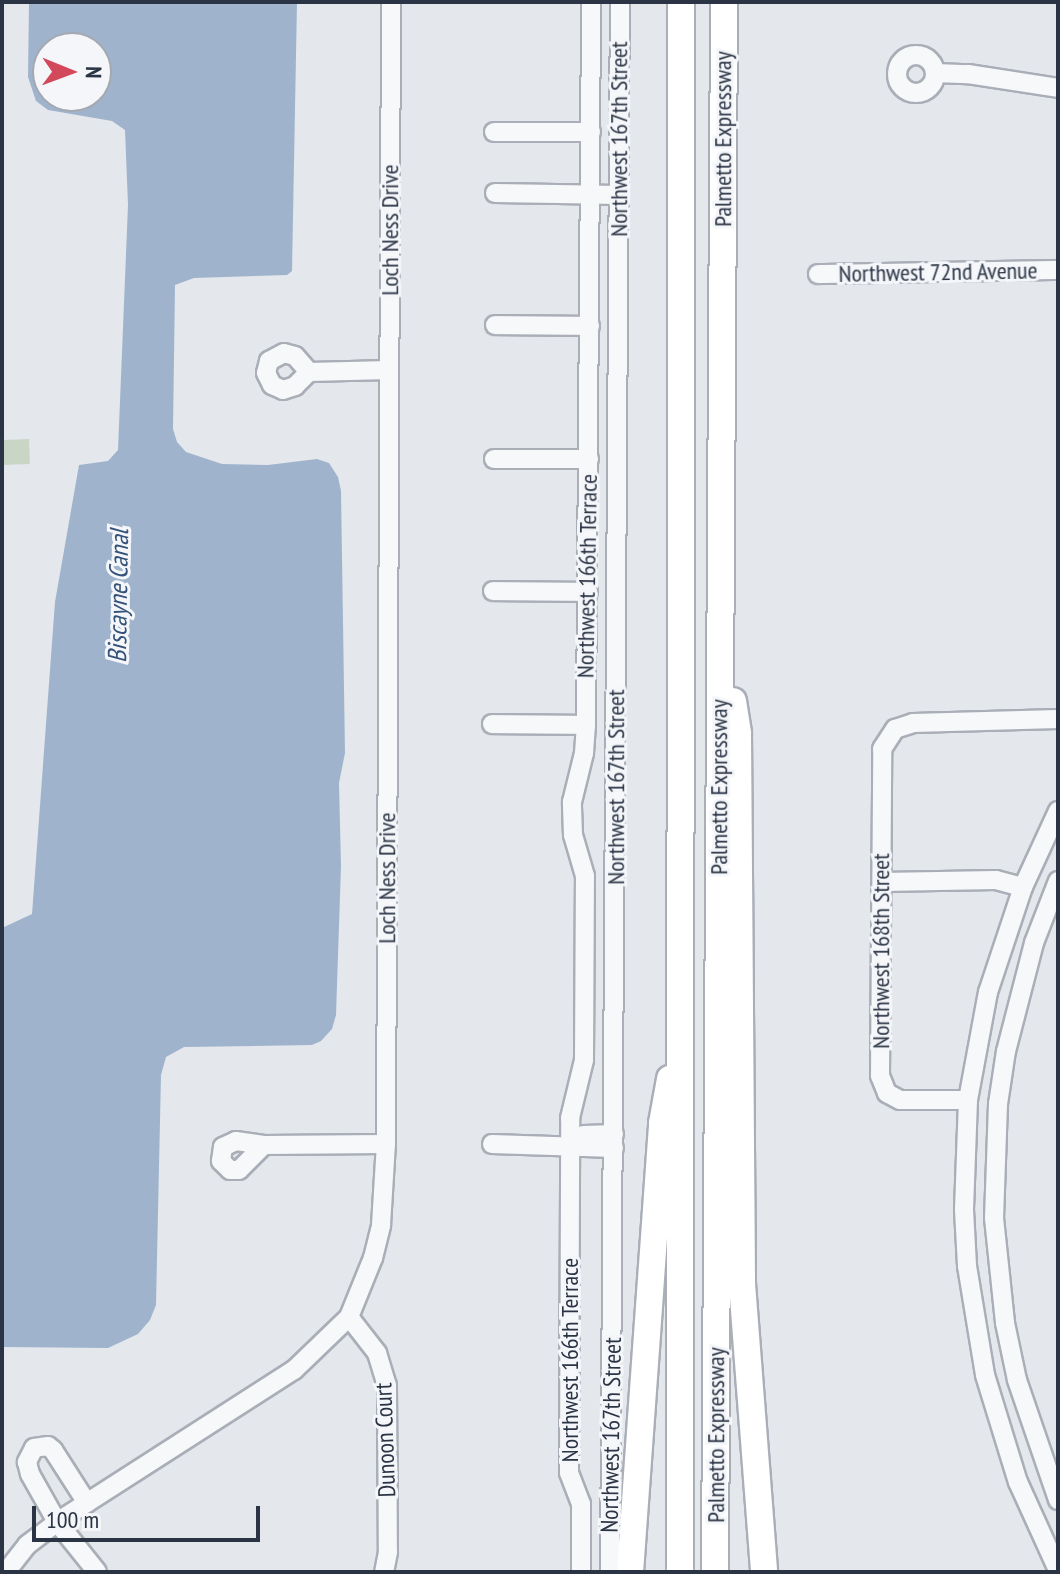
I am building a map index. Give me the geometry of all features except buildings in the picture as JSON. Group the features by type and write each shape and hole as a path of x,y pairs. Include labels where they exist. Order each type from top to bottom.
{"highway":[{"name":"Palmetto Expressway","path":"680,1572 681,2"},
{"name":"Palmetto Expressway","path":"715,1572 724,2"},
{"path":"720,597 738,734 742,1284 764,1572"},
{"path":"630,1572 662,1123 681,1025"}],"street":[{"name":"Loch Ness Drive","path":"6,1572 27,1545 57,1522 294,1370 349,1317 363,1287 381,1225 386,1144 391,2"},
{"name":"Northwest 166th Terrace","path":"581,1572 581,1504 569,1473 571,1102 584,1054 585,870 573,835 572,802 584,753 586,725 591,2"},
{"name":"Northwest 167th Street","path":"610,1572 620,2"},
{"path":"935,73 968,74 1058,88"},
{"path":"494,132 591,132"},
{"path":"495,193 619,195"},
{"name":"Northwest 72nd Avenue","path":"818,274 1058,270"},
{"path":"495,325 590,326"},
{"path":"309,372 389,370"},
{"path":"494,459 589,459"},
{"path":"493,591 588,592"},
{"name":"Northwest 168th Street","path":"968,1100 900,1100 887,1093 880,1076 882,749 895,729 913,723 1058,719"},
{"path":"492,724 586,725"},
{"path":"1058,811 1023,887 988,992 968,1100 964,1210 974,1320 1006,1449 1034,1524 1058,1570"},
{"path":"882,882 996,880 1023,887"},
{"path":"1058,881 1034,943 1006,1051 998,1104 994,1218 1005,1323 1034,1435 1058,1500"},
{"path":"492,1144 571,1145 584,1135 614,1141"},
{"path":"264,1145 386,1144"},
{"path":"964,1210 994,1218"},
{"name":"Dunoon Court","path":"349,1317 377,1353 387,1385 388,1552 384,1572"},
{"path":"1006,1449 1034,1435"},
{"path":"87,1503 53,1450 48,1446 34,1448 27,1462 30,1474 57,1522 97,1572"}],"green space":[{"path":"29,439 30,464 3,465 2,440"}],"water":[{"name":"Biscayne Canal","path":"29,2 297,2 292,271 287,275 194,278 175,285 173,429 177,442 186,452 222,464 268,465 317,459 329,463 338,477 341,491 345,753 339,783 341,866 336,1015 332,1029 321,1041 312,1045 184,1047 166,1057 161,1075 156,1305 150,1320 138,1334 108,1348 2,1347 2,928 32,914 55,602 79,465 108,461 118,450 128,205 125,130 112,121 60,112 112,112 112,32 32,32 32,89 28,77"}]}
